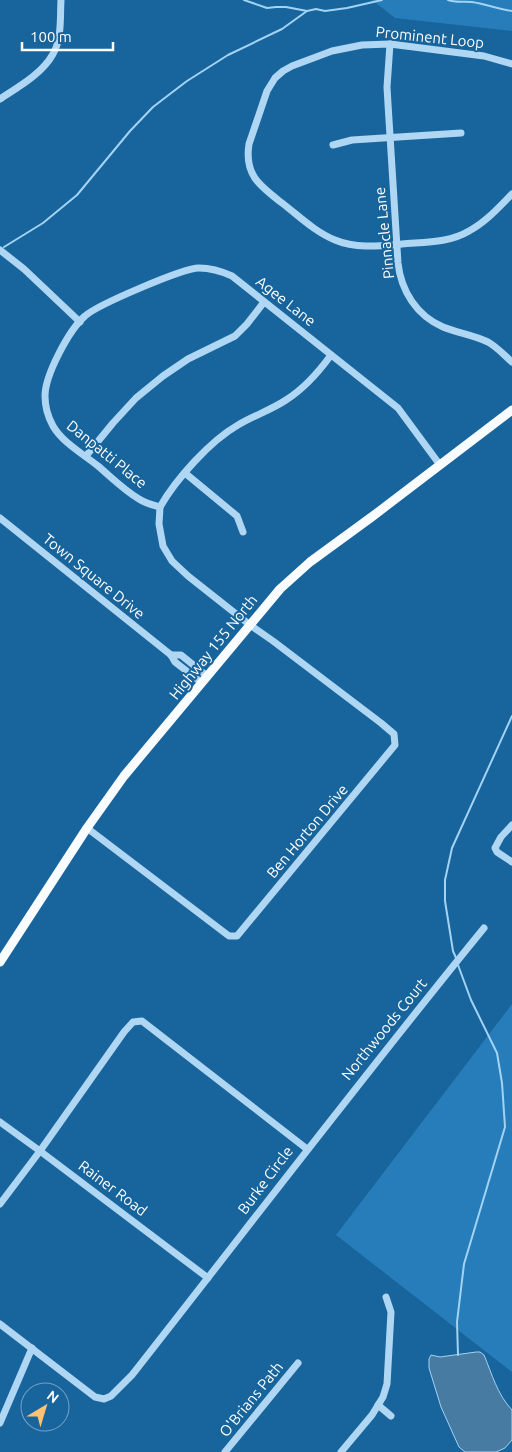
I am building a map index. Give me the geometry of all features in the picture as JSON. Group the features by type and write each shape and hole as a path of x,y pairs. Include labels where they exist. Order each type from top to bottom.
{"main road":[{"name":"Highway 155 North","path":"0,962 87,828 124,776 270,599 299,571 512,410"}],"street":[{"path":"0,99 45,65 54,53 59,34 61,0"},
{"name":"Prominent Loop","path":"512,64 484,56 390,44 339,49 292,66 278,74 267,91 249,144 248,158 252,174 261,186 325,236 357,246 438,241 463,234 480,224 512,194"},
{"name":"Pinnacle Lane","path":"390,44 387,93 401,280 408,296 420,311 431,320 488,343 511,362"},
{"path":"333,145 352,140 461,132"},
{"path":"0,250 24,269 80,322"},
{"name":"Agee Lane","path":"80,322 85,315 102,305 182,271 198,268 215,269 232,276 398,408 440,465"},
{"path":"86,456 112,423 136,398 188,359 235,336 264,302"},
{"name":"Danpatti Place","path":"80,322 74,328 61,350 49,376 45,396 47,413 53,427 65,440 140,500 160,508"},
{"path":"250,625 172,561 163,546 159,524 160,508 168,493 212,444 231,430 284,401 302,388 316,376 332,355"},
{"path":"185,474 237,516 243,532"},
{"name":"Town Square Drive","path":"0,518 172,655 175,662 204,680"},
{"name":"Ben Horton Drive","path":"87,828 229,936 237,936 395,745 394,734 250,625"},
{"path":"512,825 501,837 496,848 498,852 512,862"},
{"name":"Northwoods Court","path":"306,1149 484,928"},
{"name":"Burke Circle","path":"0,1204 133,1022 142,1021 306,1149 132,1375 111,1396 104,1399 95,1397 0,1324"},
{"name":"Rainer Road","path":"0,1122 208,1278"},
{"path":"341,1452 372,1415 383,1398 388,1384 391,1312 386,1297"},
{"path":"0,1423 32,1348"},
{"name":"O'Brians Path","path":"225,1452 298,1362"},
{"path":"378,1405 390,1416"}],"shaded area":[{"path":"372,0 512,0 512,31 395,18"},
{"path":"512,1004 512,1372 336,1235"},
{"path":"476,1352 484,1355 499,1391 512,1410 512,1440 505,1448 496,1452 465,1452 459,1447 441,1407 429,1368 431,1355 440,1357"}],"waterway":[{"path":"244,0 267,8 286,7 307,11 347,8 382,0"},
{"path":"448,0 472,2 512,11"},
{"path":"4,247 43,223 77,195 130,131 153,107 187,81 228,55 282,29 307,11"},
{"path":"456,958 453,951 445,901 445,880 452,848 512,716"},
{"path":"458,965 471,1000 497,1053 502,1083 505,1127 464,1264 457,1322 458,1355"}]}
